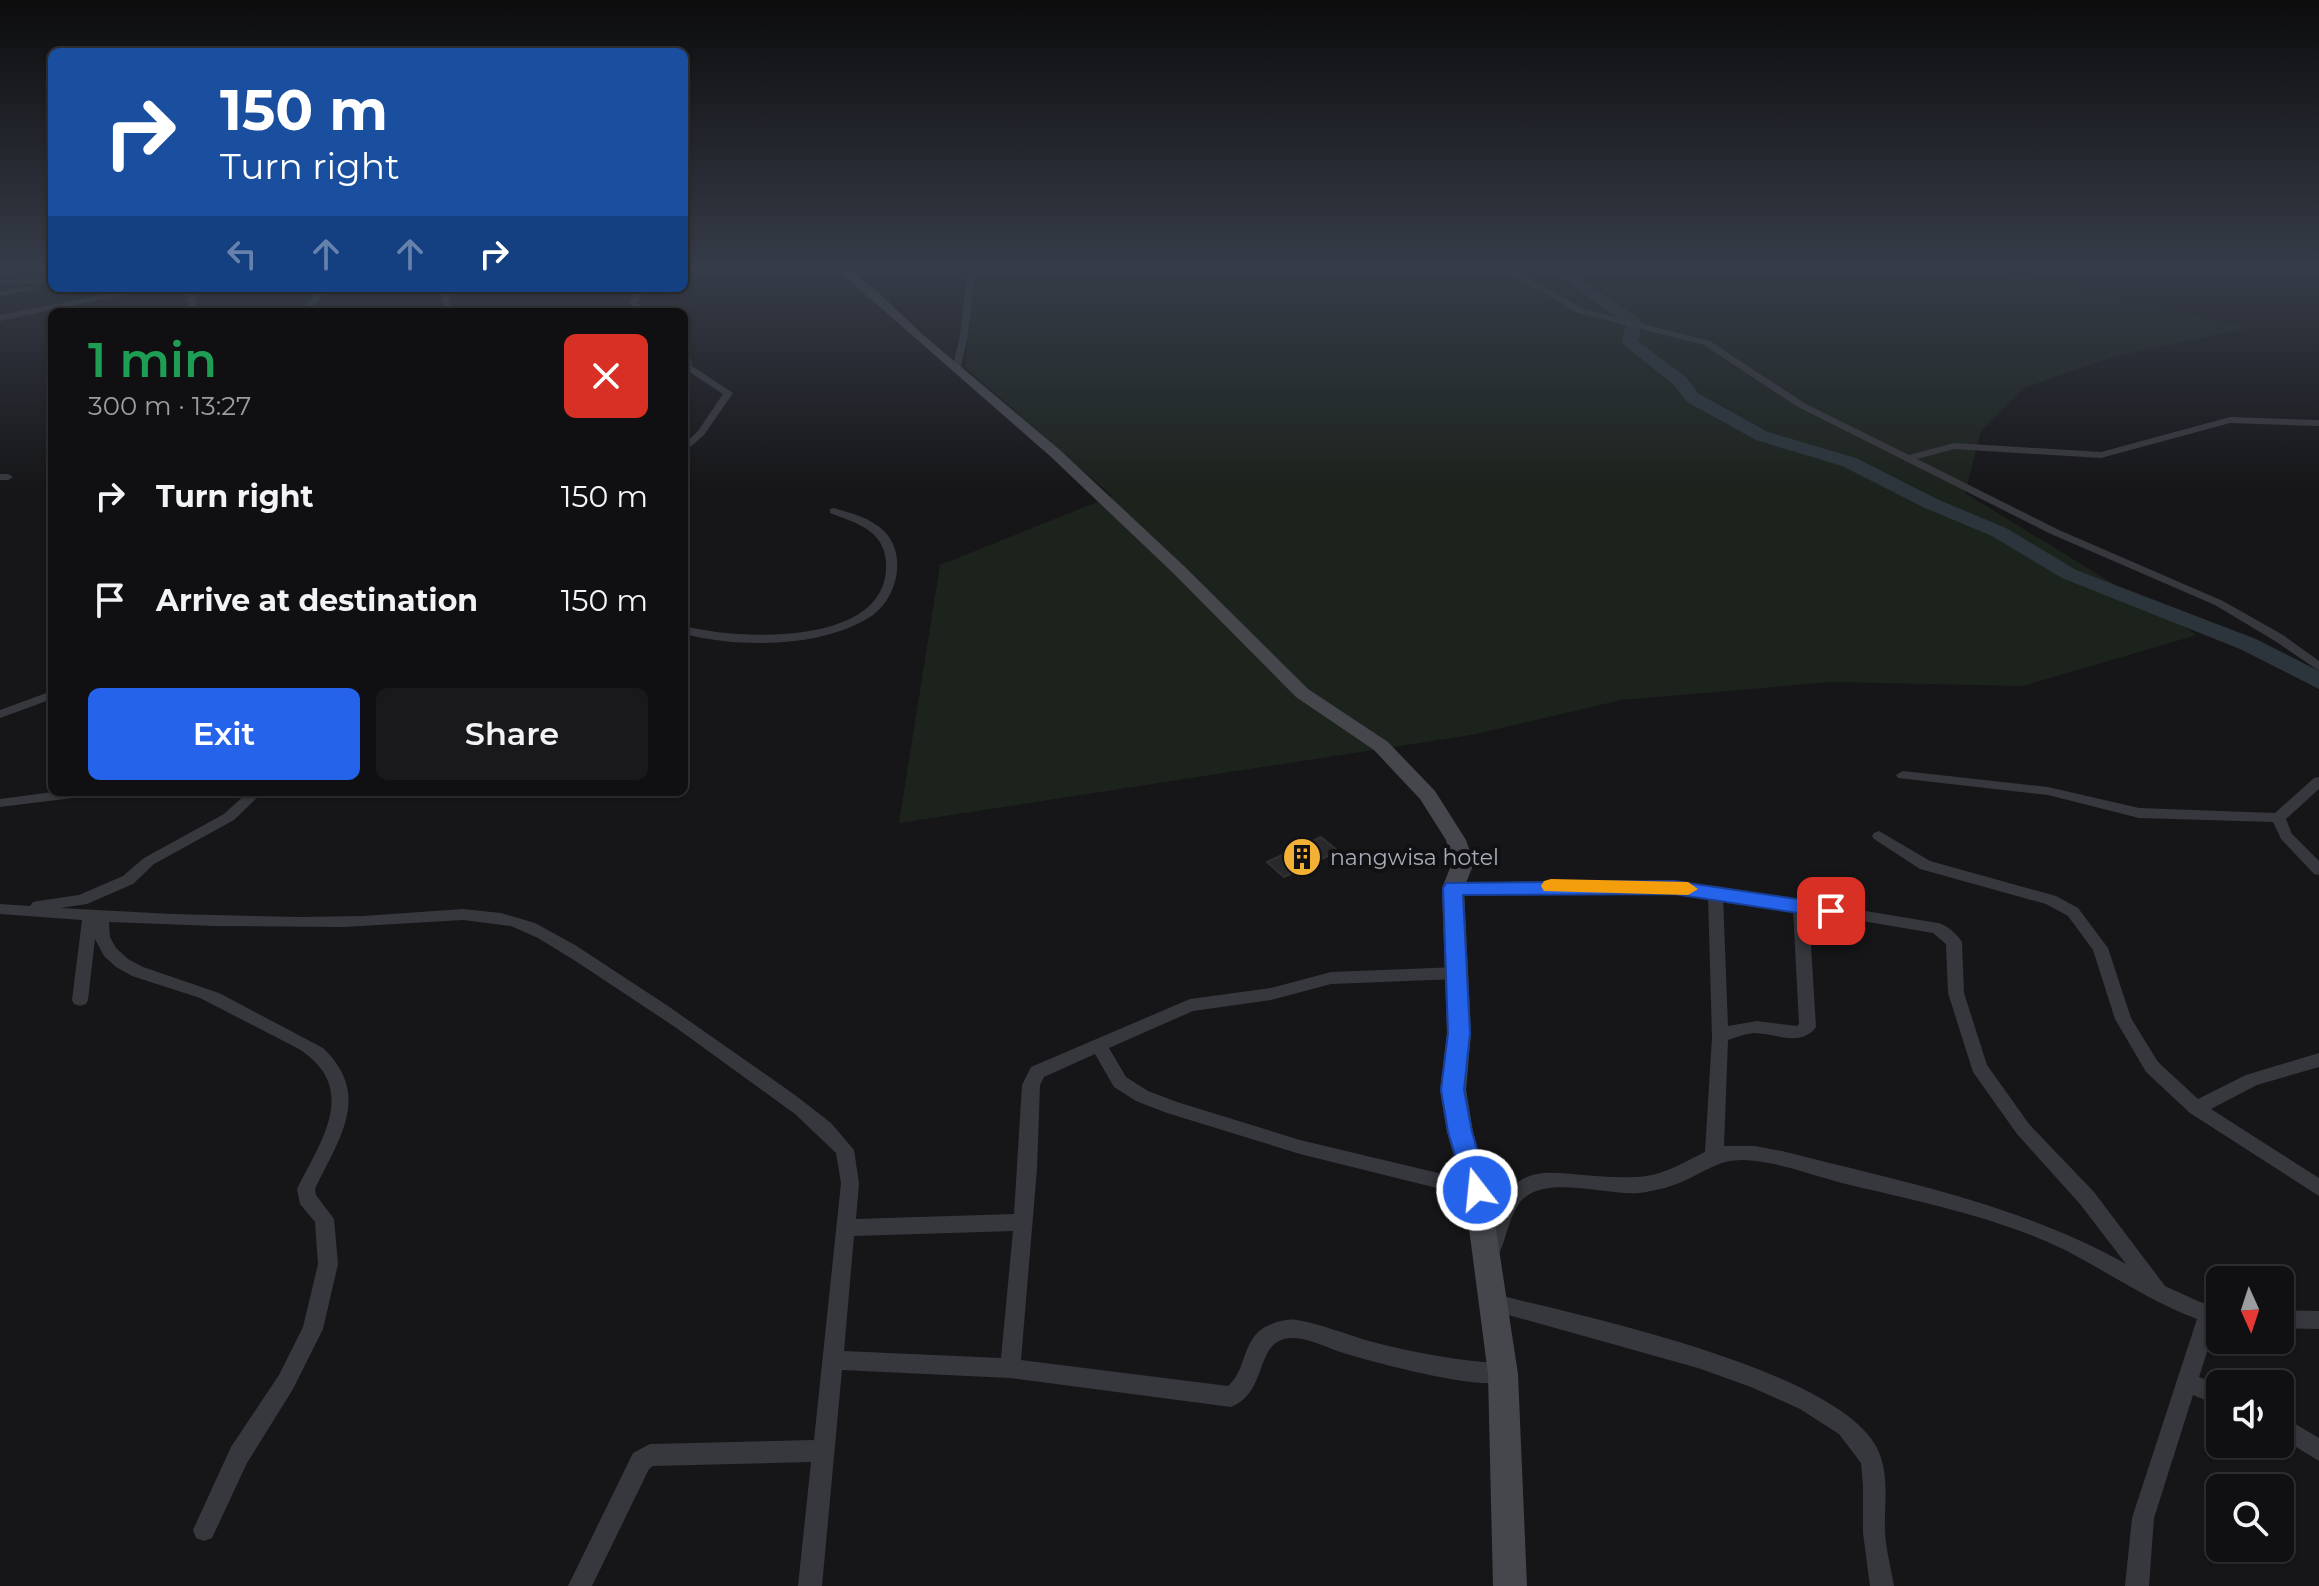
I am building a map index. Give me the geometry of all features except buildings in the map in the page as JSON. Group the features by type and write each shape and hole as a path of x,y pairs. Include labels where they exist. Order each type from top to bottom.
{"street":[{"path":"922,340 1066,463 1302,693 1368,736 1406,771 1428,795 1456,840 1463,863 1453,888 1459,1033 1453,1090 1460,1132 1477,1190 1503,1374 1515,1584"},
{"path":"959,371 957,366 963,340"},
{"path":"1696,340 1707,343 1785,397 2055,532 2219,603 2279,638 2319,667"},
{"path":"688,367 728,393 701,433 688,445"},
{"path":"1909,458 1954,446 2101,455 2220,422 2250,419 2319,423"},
{"path":"688,631 715,637 775,638 833,627 871,611 890,581 893,566 890,552 882,535 834,511"},
{"path":"0,714 48,696"},
{"path":"1903,775 2048,791 2139,813 2278,818 2319,781"},
{"path":"0,803 57,796"},
{"path":"23,911 82,900 128,880 152,859 229,817 252,796"},
{"path":"2278,818 2286,836 2319,870"},
{"path":"1879,836 1925,865 2051,900 2073,912 2100,948 2123,1019 2140,1050 2170,1087 2196,1108 2319,1188"},
{"path":"1453,888 1601,885 1715,891 1938,928 1951,936 1955,948 1956,993 1979,1067 2023,1129 2087,1198 2157,1291"},
{"path":"1714,1155 1720,1037 1715,891"},
{"path":"1720,1037 1742,1028 1759,1027 1793,1033 1808,1027 1801,907"},
{"path":"0,909 95,918 343,922 461,915 501,918 565,947 690,1028 807,1114 838,1141 849,1163 810,1586"},
{"path":"80,1000 95,918"},
{"path":"95,918 104,941 118,961 141,973 206,994 308,1044 327,1060 339,1092 337,1124 306,1189 307,1198 324,1219 328,1264 313,1329 286,1382 239,1455 204,1530"},
{"path":"1010,1368 1033,1077 1043,1068 1190,1005 1271,994 1331,978 1458,973"},
{"path":"1099,1045 1120,1082 1142,1096 1173,1108 1300,1147 1477,1190"},
{"path":"2196,1108 2252,1080 2319,1060"},
{"path":"1488,1260 1501,1220 1519,1189 1528,1184 1542,1181 1613,1185 1658,1182 1677,1176 1714,1155 1745,1153 2052,1235 2157,1291 2206,1312"},
{"path":"845,1228 1022,1222"},
{"path":"1494,1303 1755,1376 1803,1398 1843,1426 1861,1441 1870,1458 1874,1544 1882,1586"},
{"path":"2294,1319 2319,1320"},
{"path":"831,1360 1010,1368 1231,1397 1249,1378 1256,1350 1266,1336 1275,1330 1294,1328 1412,1362 1457,1371 1503,1374"},
{"path":"2137,1586 2143,1518 2206,1337"},
{"path":"2189,1383 2206,1390"},
{"path":"2294,1434 2319,1450"},
{"path":"580,1586 641,1461 650,1455 822,1451"}],"shaded area":[{"path":"968,340 2192,340 2115,356 2024,388 1981,431 1965,493 2197,635 2023,686 1832,682 1621,700 1471,735 899,823 940,565 1112,496 965,367"}],"waterway":[{"path":"1630,340 1680,381 1693,398 1762,436 1849,462 1932,504 1999,532 2069,574 2248,644 2301,669 2319,682"}],"slow traffic":[{"path":"1551,886 1688,889"}],"place":[{"name":"nangwisa hotel","path":"1302,857"}],"route":[{"path":"1477,1190 1460,1132 1453,1090 1459,1033 1453,888 1674,887 1762,898 1831,911"}]}
